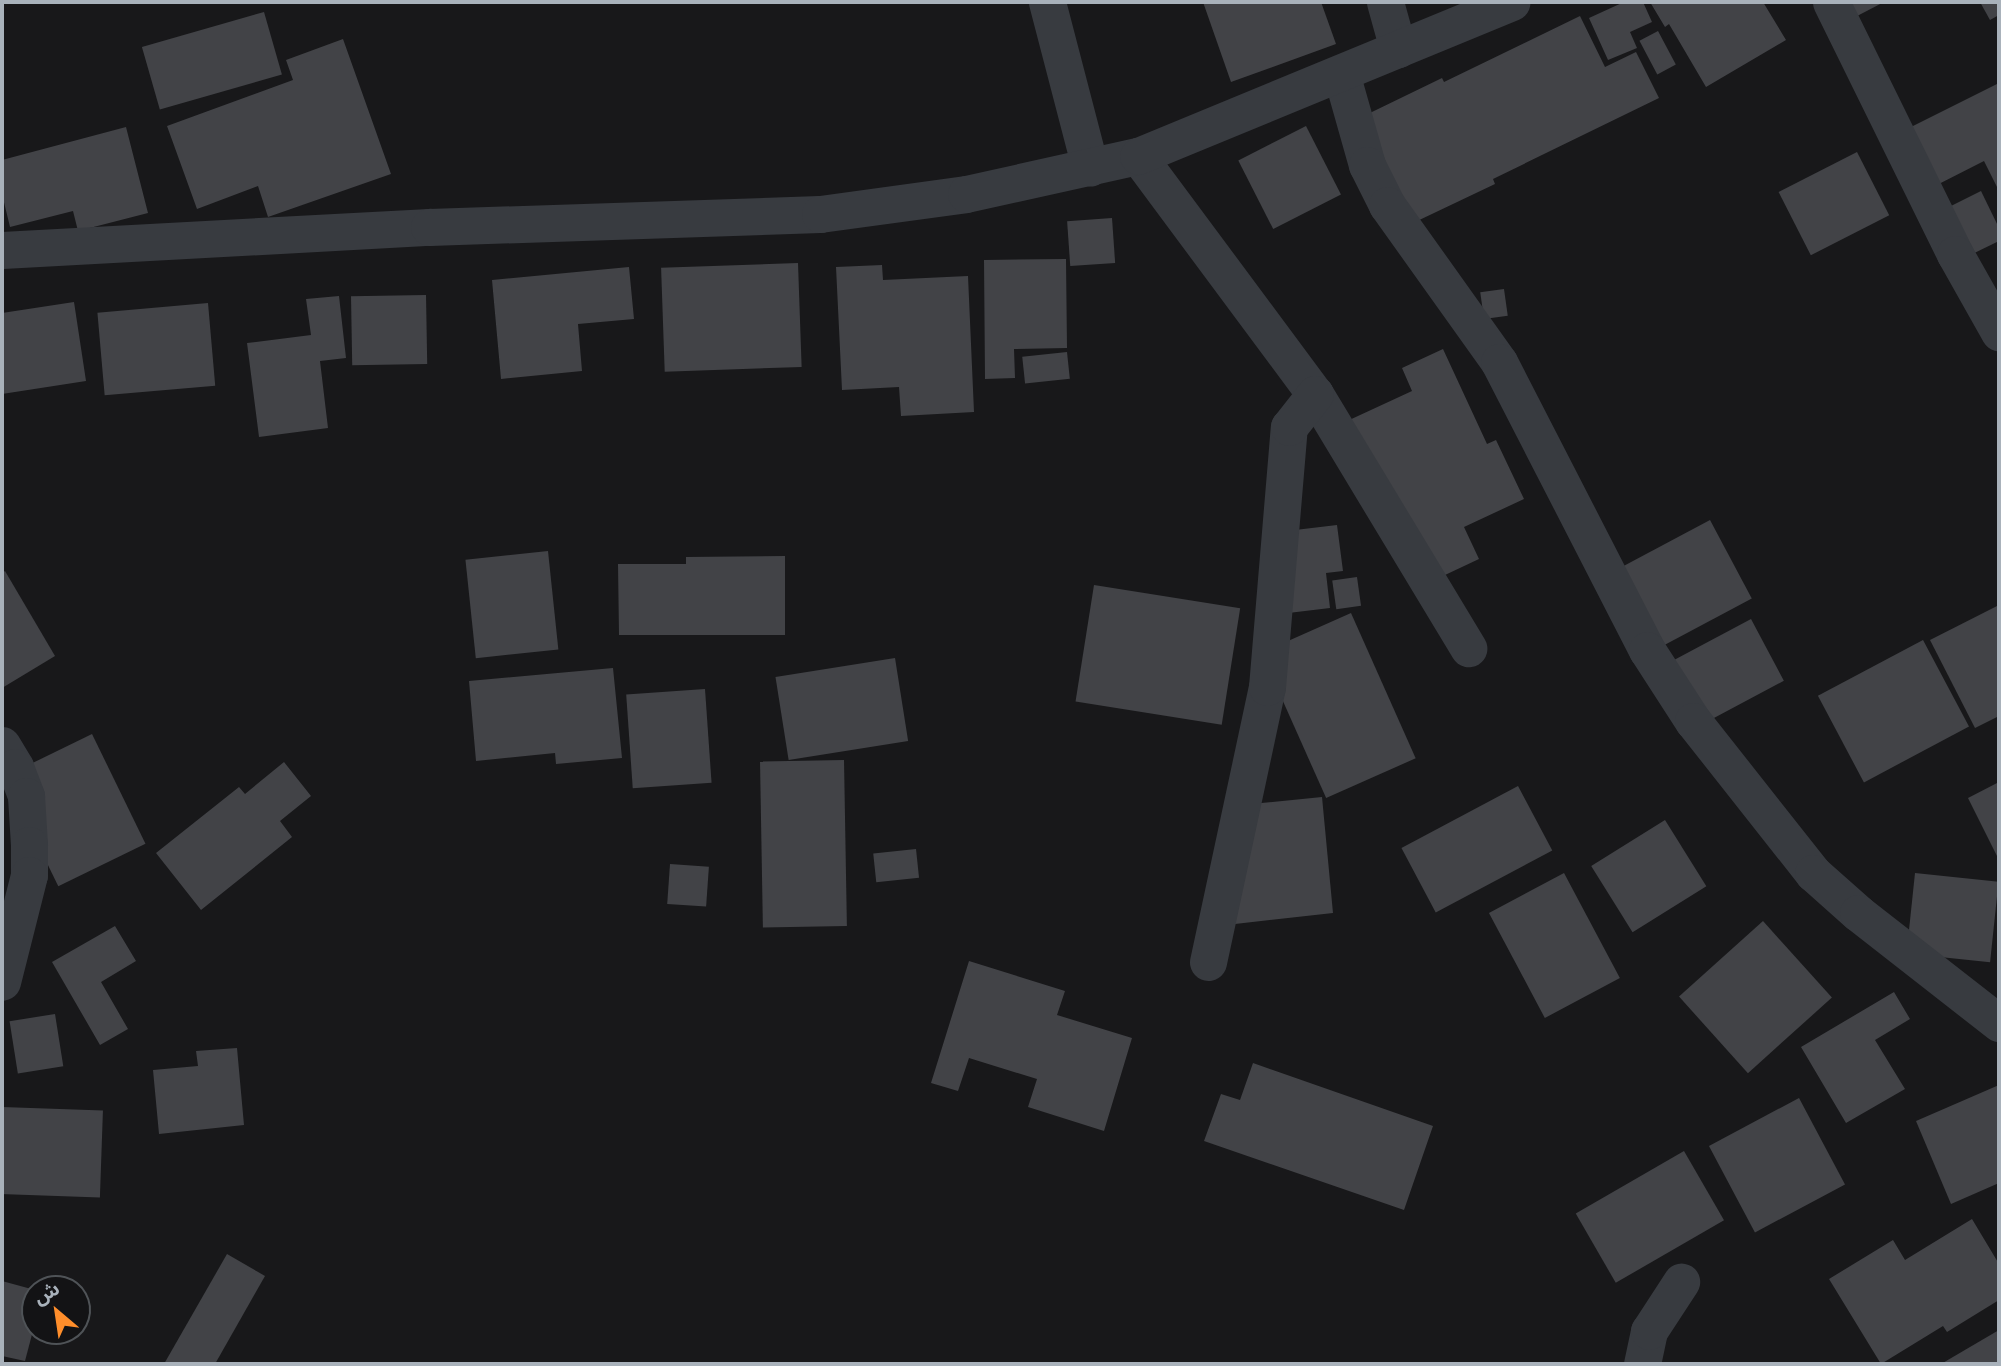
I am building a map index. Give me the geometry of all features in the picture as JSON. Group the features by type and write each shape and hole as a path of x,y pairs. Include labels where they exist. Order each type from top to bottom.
{"street":[{"path":"1047,2 1090,167"},
{"path":"1385,2 1398,49"},
{"path":"2,250 415,227 820,214 966,194 1138,156 1512,2"},
{"path":"1831,2 1955,254 1999,332"},
{"path":"1341,73 1367,164 1387,205 1499,362 1647,650 1693,721 1813,873 1857,913 1999,1023"},
{"path":"1138,156 1315,394 1468,648"},
{"path":"1208,962 1267,687 1289,428 1315,394"},
{"path":"2,745 15,767 26,796 29,845 29,875 2,982"},
{"path":"1642,1364 1649,1331 1681,1282"}],"building":[{"path":"1203,2 1321,2 1336,44 1231,82"},
{"path":"1624,2 1643,2 1652,22 1630,32 1637,48 1608,60 1589,18"},
{"path":"1650,2 1763,2 1786,40 1706,87 1669,24 1665,27"},
{"path":"1822,2 1884,2 1836,27"},
{"path":"1980,2 1999,2 1999,15 1990,20"},
{"path":"264,12 282,74 160,109 142,47"},
{"path":"1580,16 1605,67 1636,52 1659,98 1493,179 1495,184 1392,233 1341,127 1442,78 1444,82"},
{"path":"1658,31 1676,65 1657,74 1639,41"},
{"path":"343,39 391,174 268,217 258,186 197,209 167,126 293,80 286,60"},
{"path":"1999,83 1999,191 1984,161 1927,190 1899,133"},
{"path":"1306,126 1341,195 1273,229 1238,161"},
{"path":"126,127 148,213 78,231 73,211 10,227 2,194 2,160"},
{"path":"1857,152 1889,215 1811,255 1779,192"},
{"path":"1981,191 1999,228 1999,241 1960,260 1937,213"},
{"path":"1112,218 1115,263 1070,266 1067,221"},
{"path":"1066,259 1067,348 1014,349 1015,378 985,379 984,260"},
{"path":"798,263 802,367 665,372 661,268"},
{"path":"882,265 883,280 968,276 974,412 901,416 899,387 842,390 836,267"},
{"path":"629,267 634,319 578,324 582,371 501,379 492,280"},
{"path":"1504,289 1508,316 1484,319 1480,292"},
{"path":"426,295 427,364 352,365 351,296"},
{"path":"339,296 346,358 320,361 328,428 259,437 247,343 311,335 306,299"},
{"path":"74,302 86,381 2,394 2,313"},
{"path":"208,303 215,386 105,395 97,313"},
{"path":"1443,349 1487,444 1496,440 1524,499 1464,527 1479,559 1428,583 1332,428 1412,391 1402,368"},
{"path":"1067,352 1070,379 1025,384 1022,357"},
{"path":"1710,520 1752,599 1656,650 1614,571"},
{"path":"1337,525 1343,571 1326,573 1330,608 1280,614 1270,533"},
{"path":"548,551 558,649 476,658 465,560"},
{"path":"785,556 785,635 619,635 618,564 686,564 686,557"},
{"path":"5,571 55,656 2,688 2,573"},
{"path":"1357,577 1361,606 1336,609 1332,580"},
{"path":"1094,585 1240,608 1222,725 1076,702"},
{"path":"1999,605 1999,716 1975,728 1930,640"},
{"path":"1351,613 1416,758 1326,798 1261,653"},
{"path":"1751,619 1784,681 1687,732 1654,671"},
{"path":"1923,640 1969,727 1864,782 1818,696"},
{"path":"895,658 908,741 789,760 775,677"},
{"path":"613,668 622,758 556,764 555,753 476,761 469,681"},
{"path":"705,689 712,783 633,788 626,695"},
{"path":"92,734 145,844 58,886 5,777"},
{"path":"844,760 847,926 763,927 760,761"},
{"path":"284,762 311,796 280,821 292,837 201,910 156,853 239,787 245,794"},
{"path":"1999,782 1999,860 1968,798"},
{"path":"1518,786 1552,850 1436,912 1401,848"},
{"path":"1322,797 1333,913 1235,924 1225,823 1251,804"},
{"path":"1665,820 1706,886 1633,932 1591,866"},
{"path":"916,849 919,878 876,882 873,853"},
{"path":"670,864 709,867 706,907 667,904"},
{"path":"1564,873 1620,978 1545,1018 1489,913"},
{"path":"1915,873 1999,882 1990,962 1907,954"},
{"path":"1763,921 1832,998 1748,1073 1679,997"},
{"path":"115,926 136,961 101,982 128,1029 100,1045 52,962"},
{"path":"969,961 1065,991 1057,1015 1132,1038 1104,1131 1028,1107 1037,1079 969,1058 958,1091 931,1083"},
{"path":"1894,992 1910,1019 1875,1040 1905,1089 1846,1123 1801,1047"},
{"path":"55,1014 63,1066 18,1074 10,1021"},
{"path":"237,1048 244,1125 159,1134 153,1070 198,1066 196,1051"},
{"path":"1253,1063 1433,1126 1404,1210 1204,1141 1221,1094 1240,1100"},
{"path":"1999,1085 1999,1183 1951,1204 1916,1121"},
{"path":"1799,1098 1845,1185 1755,1232 1709,1146"},
{"path":"2,1107 103,1111 100,1197 2,1194"},
{"path":"1684,1151 1724,1220 1616,1283 1576,1214"},
{"path":"1972,1219 1999,1264 1999,1300 1947,1332 1943,1326 1881,1364 1829,1279 1893,1240 1905,1260"},
{"path":"227,1254 265,1276 215,1364 164,1364"},
{"path":"2,1281 21,1286 21,1345 29,1345 25,1361 2,1356"},
{"path":"1999,1330 1999,1364 1941,1364"}]}
